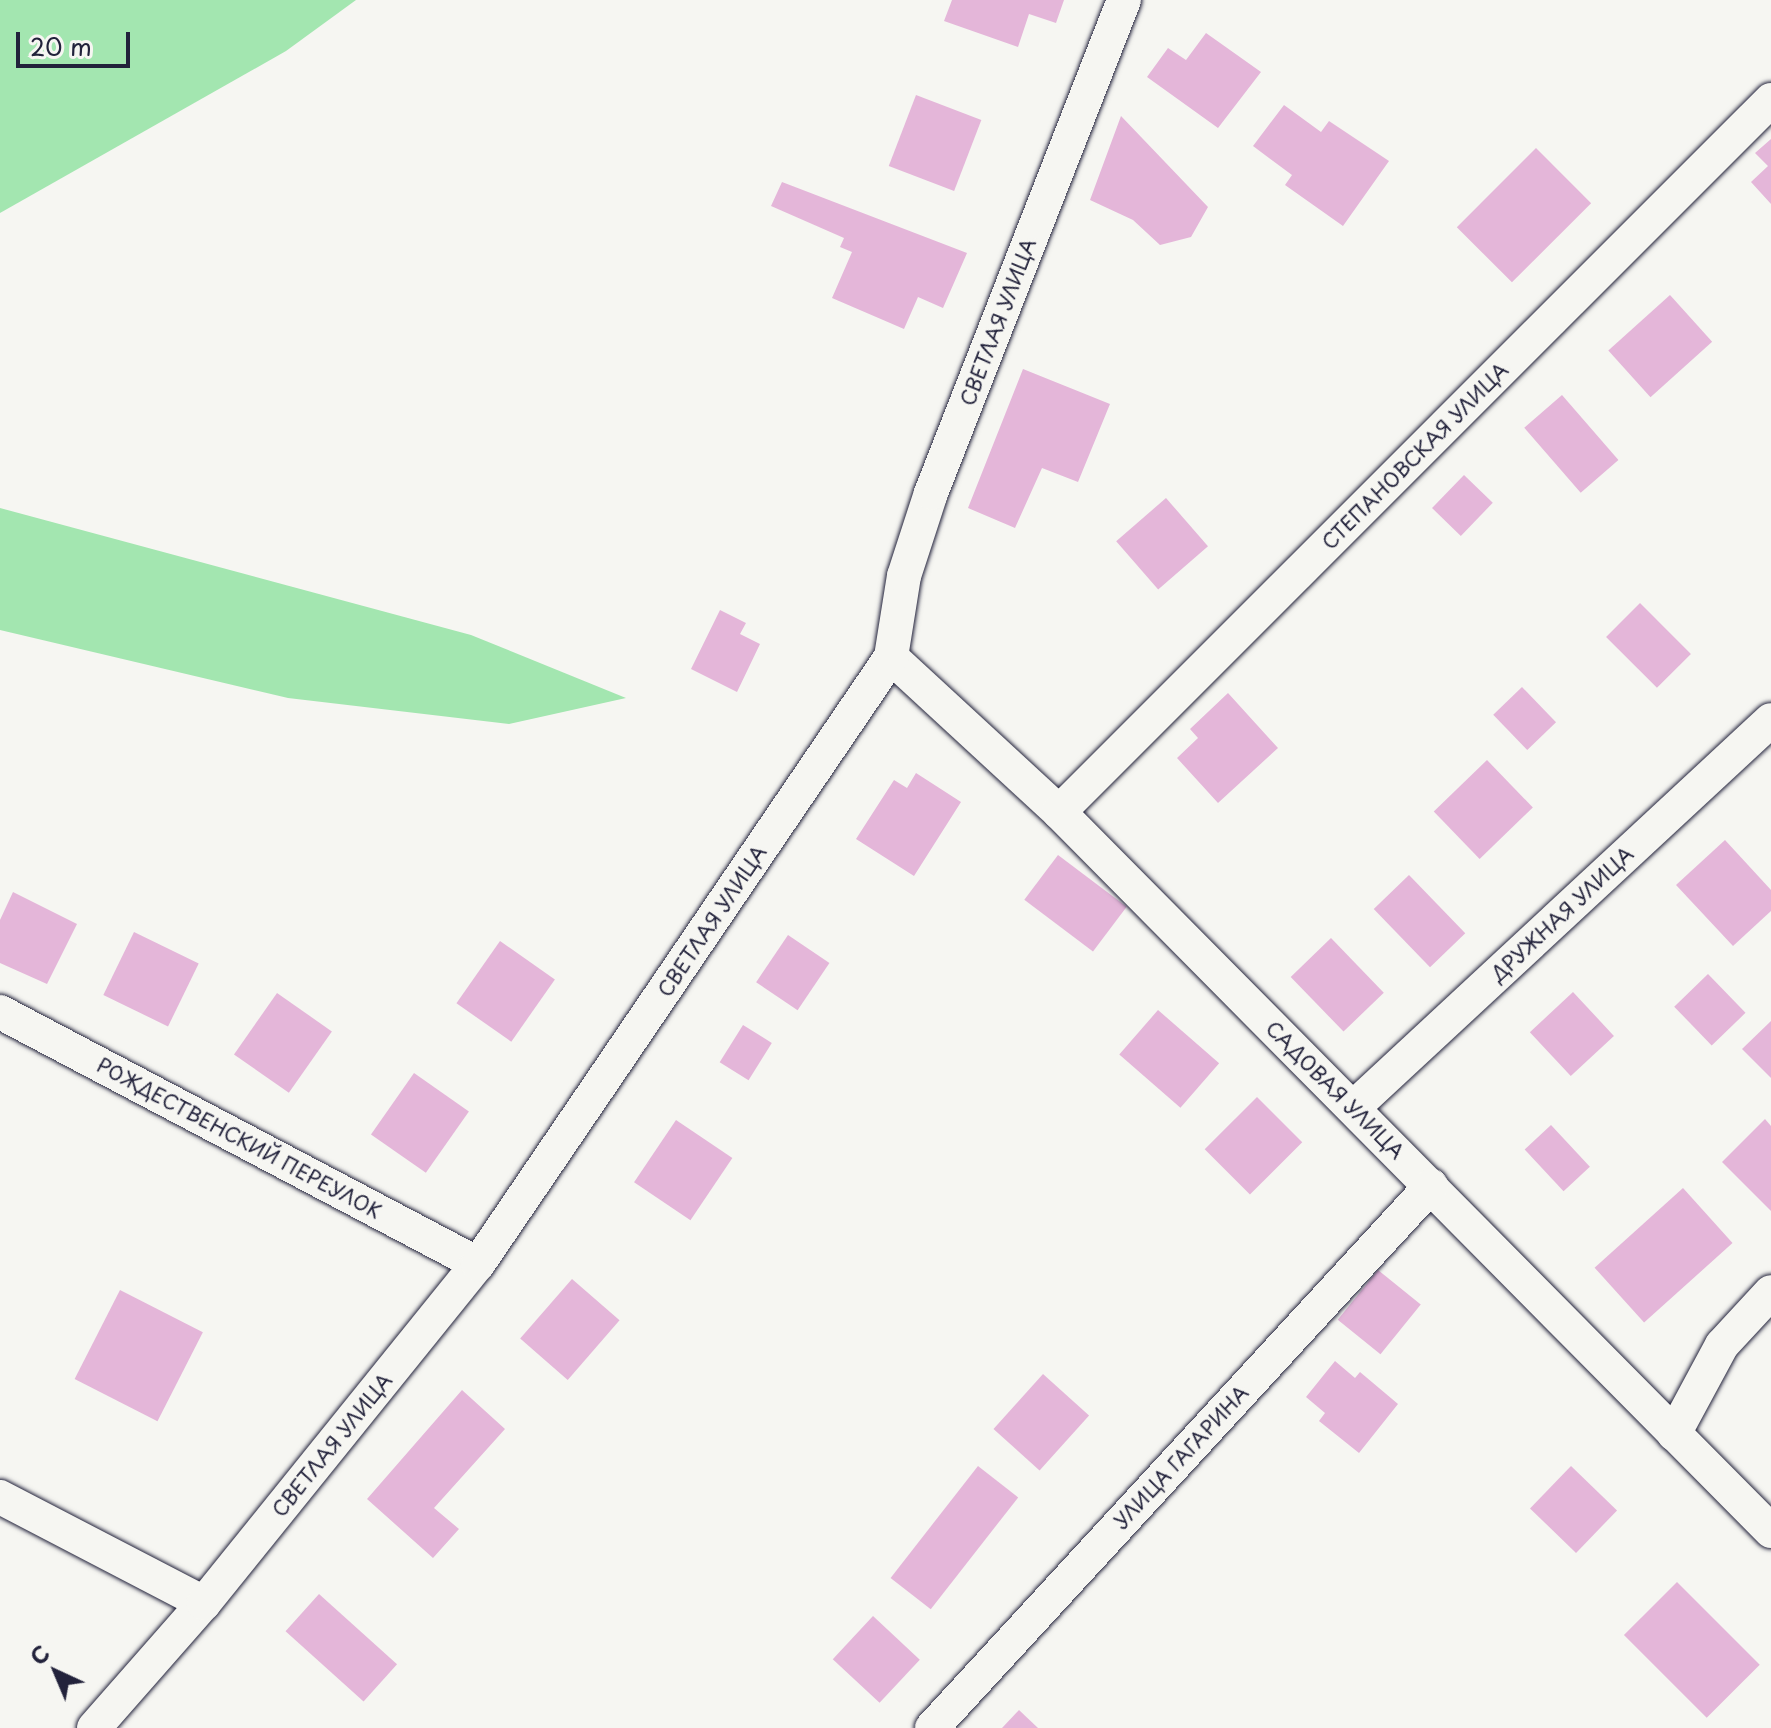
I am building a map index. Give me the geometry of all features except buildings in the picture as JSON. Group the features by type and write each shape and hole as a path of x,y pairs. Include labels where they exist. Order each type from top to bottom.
{"street":[{"name":"СВЕТЛАЯ УЛИЦА","path":"94,1728 204,1603 478,1264 891,657 904,576 931,493 1124,0"},
{"name":"СТЕПАНОВСКАЯ УЛИЦА","path":"1059,812 1771,100"},
{"name":"САДОВАЯ УЛИЦА","path":"891,657 1059,812 1771,1531"},
{"name":"ДРУЖНАЯ УЛИЦА","path":"1353,1108 1771,720"},
{"name":"РОЖДЕСТВЕНСКИЙ ПЕРЕУЛОК","path":"0,1012 478,1264"},
{"name":"УЛИЦА ГАГАРИНА","path":"932,1728 1431,1186"},
{"path":"1674,1434 1722,1345 1771,1292"},
{"path":"0,1497 204,1603"}],"green space":[{"path":"0,0 356,0 286,51 0,213"},
{"path":"0,508 471,635 626,698 509,724 288,698 0,630"}]}
